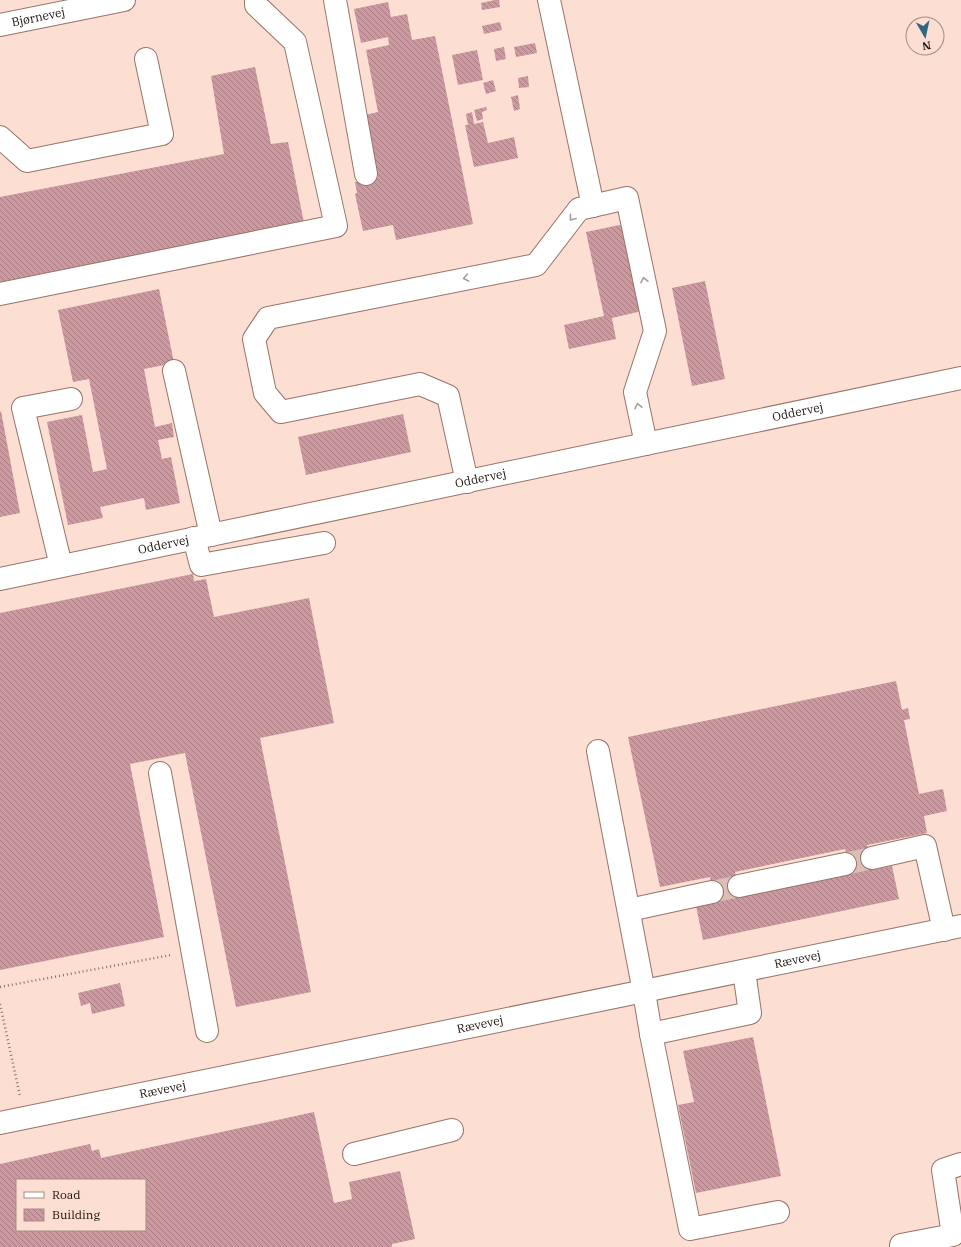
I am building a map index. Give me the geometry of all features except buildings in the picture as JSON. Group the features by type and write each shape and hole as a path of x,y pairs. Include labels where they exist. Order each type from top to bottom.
{"street":[{"name":"Bjørnevej","path":"0,25 124,0"},
{"path":"0,294 336,226 295,42 256,6 256,0"},
{"path":"335,0 366,174"},
{"path":"549,0 593,206"},
{"path":"0,137 27,161 162,134 146,59"},
{"path":"467,482 448,396 420,384 281,412 265,394 254,340 268,318 536,264 579,208 627,198 655,331 635,392 646,444"},
{"path":"174,371 203,537 201,565 324,542"},
{"name":"Oddervej","path":"0,579 961,378"},
{"path":"61,566 23,408 70,399"},
{"path":"598,751 629,910 651,1034 690,1229 778,1212"},
{"path":"160,773 207,1031"},
{"path":"872,858 925,846 953,928"},
{"path":"739,886 845,864"},
{"path":"629,910 712,892"},
{"name":"Rævevej","path":"0,1123 953,928"},
{"path":"651,1034 750,1013 744,971"},
{"path":"354,1154 452,1130"},
{"path":"901,1247 901,1245 957,1234 943,1170 961,1164"}],"path":[{"path":"0,987 193,951"},
{"path":"0,1004 1,1017 25,1118"}],"tunnel":[{"path":"845,864 872,858"},
{"path":"712,892 739,886"}]}
